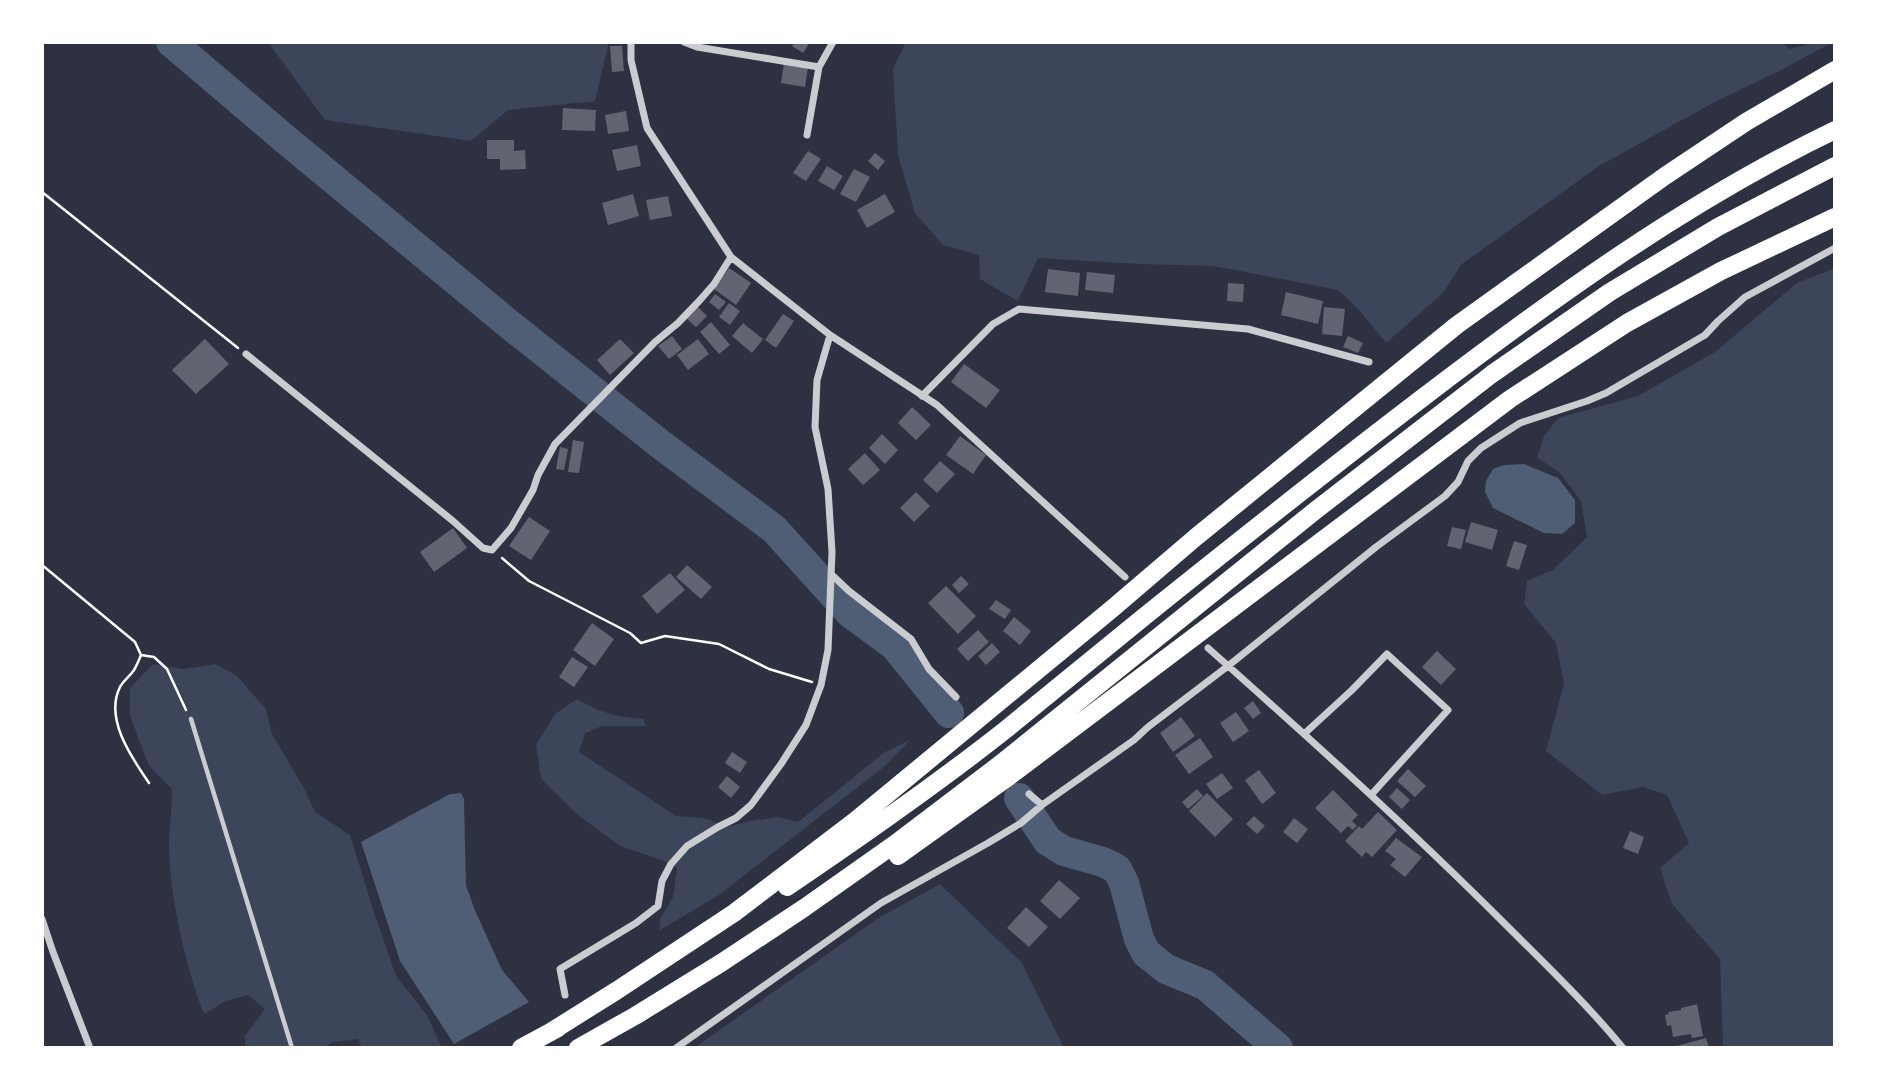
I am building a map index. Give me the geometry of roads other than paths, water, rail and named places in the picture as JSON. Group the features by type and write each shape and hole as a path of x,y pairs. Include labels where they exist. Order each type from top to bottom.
{"highway":[{"path":"549,1033 723,920 855,821 1196,537 1457,325 1665,176 1746,122 1835,70"},
{"path":"521,1048 645,977 770,899 914,799 1003,731 1299,493 1543,307 1678,217 1802,145 1835,130"},
{"path":"635,1016 722,963 899,841 999,765 1316,510 1492,374 1610,292 1718,227 1835,166"},
{"path":"578,1048 724,966 904,852 1007,778 1510,399 1627,323 1721,271 1835,217"}],"street":[{"path":"631,42 631,60 647,128 731,257 830,335 937,405 1125,577"},
{"path":"684,42 697,47 819,68"},
{"path":"807,135 819,68 833,42"},
{"path":"676,1048 881,903 1021,822 1134,740 1376,547 1445,496 1458,482 1468,461 1481,448 1520,424 1606,393 1706,335 1745,297 1835,248"},
{"path":"246,354 453,520 483,548 492,550 511,528 555,444 654,342 678,323 700,300 731,257"},
{"path":"922,396 993,324 1019,309 1248,329 1369,362"},
{"path":"565,995 560,969 636,923 658,905 662,881 671,864 687,846 736,818 751,805 806,725 821,685 828,650 832,552 828,489 816,427 817,380 830,335"},
{"path":"831,574 911,639 929,669 956,697"},
{"path":"1208,648 1469,888 1594,1012 1623,1048"},
{"path":"1304,734 1387,654 1448,710 1371,796"},
{"path":"1029,794 1042,806"},
{"path":"42,919 45,935 90,1048"}],"lane":[{"path":"191,719 292,1048"}],"waterway":[{"path":"171,42 510,325 660,444 774,529 850,613 895,646 949,713"},
{"path":"1019,798 1048,841 1064,851 1103,862 1117,869 1146,953 1166,969 1205,985 1278,1048"}]}
